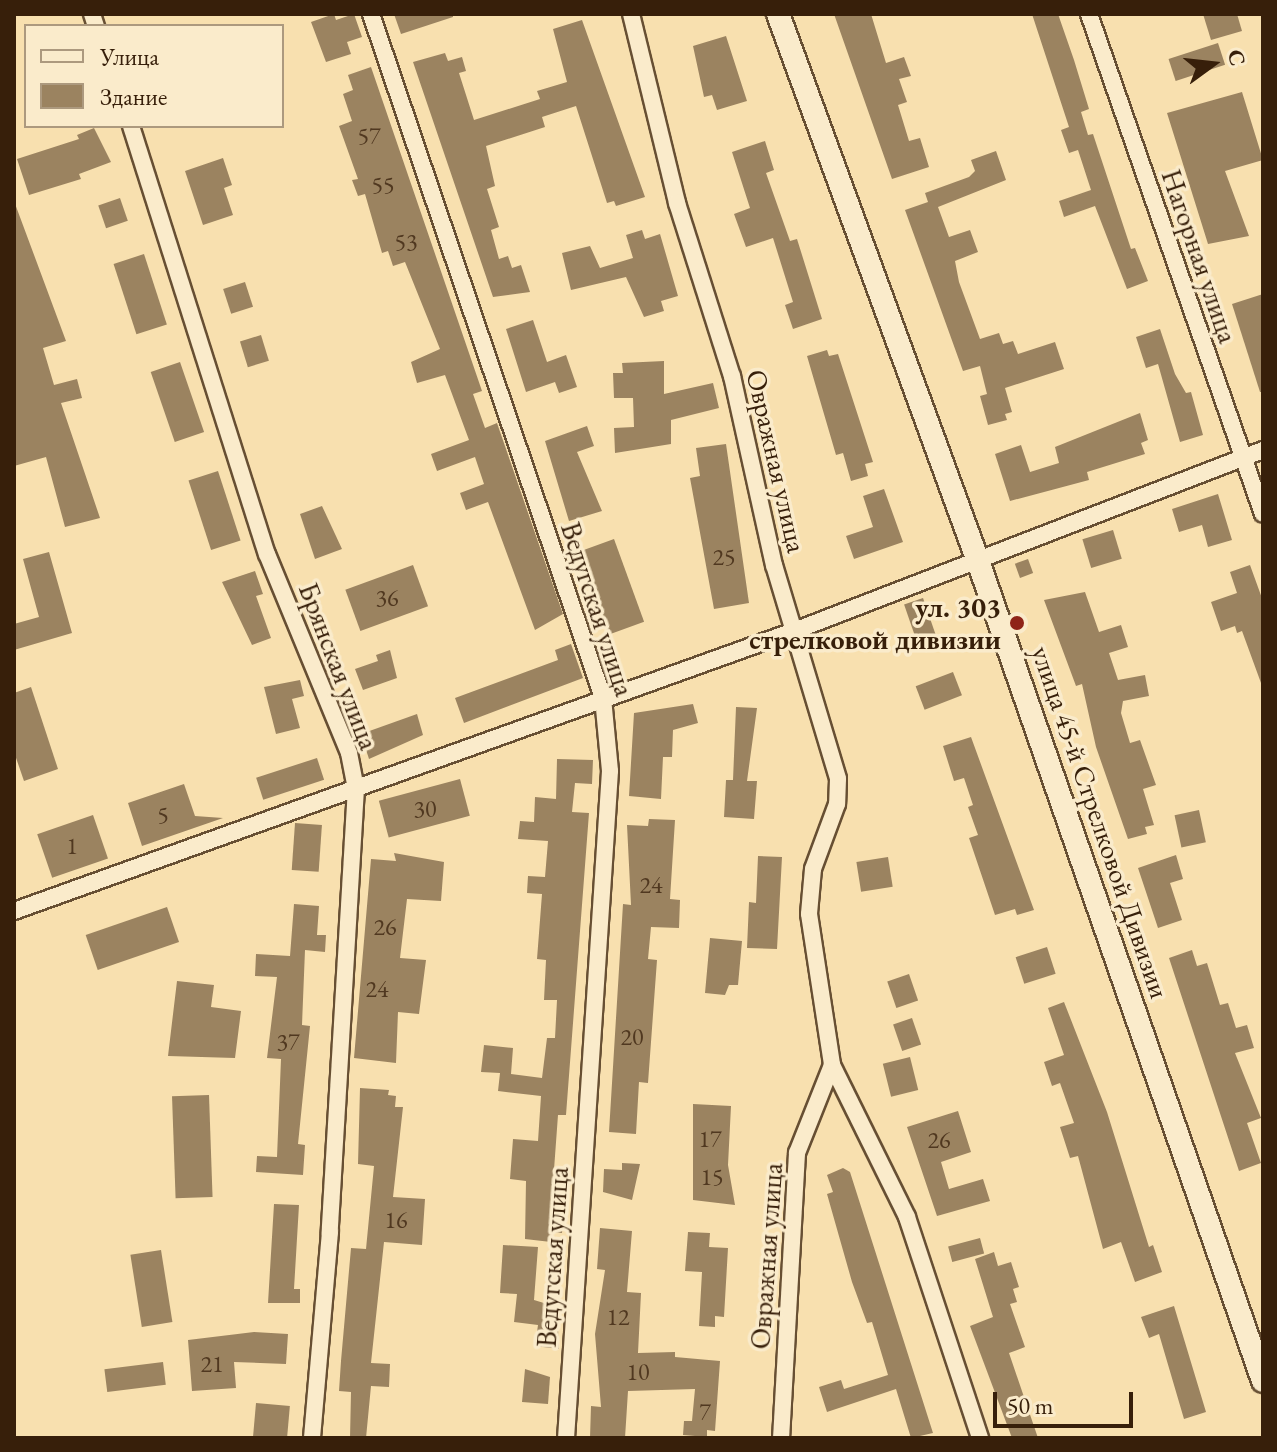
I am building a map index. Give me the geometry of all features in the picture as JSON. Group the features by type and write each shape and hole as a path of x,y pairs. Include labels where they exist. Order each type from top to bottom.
{"main road":[{"name":"улица 45-й Стрелковой Дивизии","path":"778,14 978,561 1263,1381"}],"street":[{"name":"Ведугская улица","path":"371,14 603,698 610,771 566,1438"},
{"name":"Овражная улица","path":"631,14 677,203 732,376 774,565 838,779 837,804 813,869 809,914 832,1065 797,1153 781,1438"},
{"name":"Нагорная улица","path":"1089,14 1263,514"},
{"name":"Брянская улица","path":"132,128 267,554 349,753 356,788 330,1232 312,1438"},
{"path":"14,911 794,631 1263,450"},
{"path":"832,1065 907,1217 980,1438"}],"building":[{"path":"334,14 336,20 354,14 362,37 347,42 351,54 326,62 311,22"},
{"path":"394,14 453,14 453,17 401,34"},
{"path":"834,14 871,14 886,63 904,57 911,76 899,79 907,102 898,105 909,141 920,138 929,167 892,179"},
{"path":"1032,14 1058,14 1089,109 1081,112 1088,135 1093,134 1131,249 1135,248 1148,281 1127,289 1095,206 1064,217 1059,201 1091,190 1078,150 1069,153 1061,130 1069,127"},
{"path":"1203,14 1237,14 1242,31 1211,40"},
{"path":"582,20 645,197 616,206 614,201 607,203 576,106 542,117 545,127 486,146 495,186 487,189 499,227 491,230 499,259 508,256 512,268 521,265 530,292 493,297 413,62 445,53 448,61 462,57 466,71 459,73 474,120 540,99 537,91 567,82 553,29"},
{"path":"726,36 747,101 717,110 712,95 704,97 693,46"},
{"path":"1218,43 1225,65 1176,81 1169,59"},
{"path":"371,67 482,391 473,394 485,428 497,423 563,614 535,630 488,502 466,510 460,493 484,484 475,457 437,471 431,454 469,440 445,375 417,383 411,362 440,349 405,262 393,266 388,251 382,253 365,194 358,196 352,180 358,179 339,126 352,121 343,94 353,90 348,75"},
{"path":"1242,92 1263,160 1225,171 1249,236 1208,244 1167,113"},
{"path":"94,128 111,162 79,174 81,179 29,195 17,159 79,139 77,135"},
{"path":"765,141 774,170 766,173 790,241 797,239 822,319 793,329 785,305 793,302 773,238 746,247 734,214 750,208 732,152"},
{"path":"996,151 1006,180 938,207 949,237 970,230 978,252 955,261 959,282 980,339 999,333 1003,344 1013,341 1018,354 1055,342 1064,369 1005,388 1012,412 1005,414 1007,420 988,425 980,396 987,394 980,366 963,371 905,210 928,202 925,193 969,177 975,171 971,160"},
{"path":"223,158 232,185 224,188 233,215 203,225 185,171"},
{"path":"120,198 128,221 106,228 98,205"},
{"path":"14,201 66,341 43,348 54,385 77,379 82,398 61,403 100,518 65,527 46,457 14,466"},
{"path":"642,230 645,239 660,234 678,296 661,301 664,311 644,317 626,277 571,290 562,253 590,246 600,268 633,258 626,235"},
{"path":"144,254 167,324 136,334 114,264"},
{"path":"245,282 253,307 231,314 223,289"},
{"path":"1263,294 1263,392 1260,392 1232,304"},
{"path":"533,320 547,362 566,355 577,387 559,393 555,382 526,392 506,329"},
{"path":"1160,329 1175,374 1186,393 1191,392 1203,435 1180,442 1158,364 1146,368 1136,337"},
{"path":"261,335 269,361 248,367 240,341"},
{"path":"827,350 829,356 838,354 873,462 865,464 868,476 851,481 843,453 836,455 807,356"},
{"path":"664,361 664,394 713,383 719,408 671,420 671,444 615,453 614,428 634,427 633,398 614,398 613,373 623,373 622,363"},
{"path":"180,362 204,432 175,442 151,372"},
{"path":"1140,413 1148,440 1141,443 1145,454 1087,472 1089,480 1010,501 995,454 1021,445 1030,472 1059,463 1055,447"},
{"path":"587,426 594,446 577,452 602,511 569,521 545,441"},
{"path":"726,444 749,603 714,609 690,478 700,476 696,448"},
{"path":"218,471 241,540 211,550 189,481"},
{"path":"884,489 903,542 854,559 846,536 873,527 863,496"},
{"path":"1218,494 1232,540 1208,547 1202,525 1179,532 1172,509"},
{"path":"322,506 342,549 315,559 300,514"},
{"path":"1113,530 1122,559 1091,568 1082,539"},
{"path":"614,539 644,622 608,635 578,552"},
{"path":"49,552 72,633 14,650 14,624 39,617 23,559"},
{"path":"1028,559 1033,573 1020,578 1015,564"},
{"path":"413,565 428,606 360,631 345,590"},
{"path":"1250,565 1263,601 1261,683 1242,631 1237,633 1235,626 1221,631 1211,602 1237,593 1230,572"},
{"path":"255,571 263,594 256,596 271,638 252,645 222,582"},
{"path":"1085,592 1099,632 1121,625 1128,647 1109,653 1118,680 1145,675 1149,696 1123,701 1121,713 1130,743 1140,740 1156,785 1143,789 1154,825 1145,827 1147,834 1128,839 1096,747 1082,684 1076,686 1044,600"},
{"path":"923,598 936,636 917,642 904,605"},
{"path":"571,644 583,678 464,723 455,698 558,660 555,650"},
{"path":"390,650 397,678 363,690 355,669 378,661 376,655"},
{"path":"953,672 962,695 925,710 916,686"},
{"path":"300,680 304,696 292,699 300,728 276,734 264,687"},
{"path":"31,687 58,769 24,781 14,752 14,693"},
{"path":"693,704 698,723 673,730 672,757 663,757 661,799 629,796 634,713"},
{"path":"736,707 757,708 747,781 757,781 754,819 724,817 726,780 733,780"},
{"path":"417,714 423,735 369,759 361,734"},
{"path":"971,737 1034,910 1017,915 1015,909 995,915 969,838 978,835 968,807 973,805 964,778 954,781 943,746"},
{"path":"317,758 324,780 263,800 256,778"},
{"path":"557,759 593,760 592,784 575,783 572,812 589,813 566,1115 558,1115 552,1197 565,1198 562,1233 552,1232 551,1242 525,1239 526,1181 510,1179 513,1139 538,1141 541,1096 498,1091 500,1073 481,1072 484,1045 513,1048 511,1074 542,1078 547,1038 555,1038 557,1000 544,1000 546,960 537,959 542,894 527,893 528,876 545,877 548,841 518,839 520,821 534,822 535,797 556,799"},
{"path":"460,779 470,816 389,837 379,801"},
{"path":"184,784 195,816 223,818 142,846 128,803"},
{"path":"1199,810 1206,842 1181,847 1175,815"},
{"path":"93,815 108,858 52,878 37,834"},
{"path":"649,819 675,820 670,899 680,900 679,928 651,927 648,959 657,960 648,1083 639,1082 636,1134 609,1132 623,904 631,905 627,825 648,826"},
{"path":"295,823 322,825 319,872 292,870"},
{"path":"394,853 444,862 441,901 407,899 400,958 426,960 419,1014 398,1012 396,1063 354,1058 371,859 396,861"},
{"path":"1176,855 1183,879 1170,883 1182,920 1158,928 1138,868"},
{"path":"758,856 782,857 777,949 747,948 749,902 756,903"},
{"path":"888,857 893,887 861,892 856,862"},
{"path":"294,904 319,906 317,935 326,935 325,952 305,950 302,1025 310,1026 298,1144 305,1145 303,1175 256,1172 257,1156 277,1157 281,1059 267,1058 277,977 255,976 256,954 290,956"},
{"path":"167,907 179,942 98,970 86,935"},
{"path":"710,938 742,941 738,985 729,985 725,995 705,993"},
{"path":"1047,947 1056,974 1024,984 1016,957"},
{"path":"1192,950 1197,966 1207,963 1220,1005 1228,1003 1236,1028 1247,1025 1254,1048 1235,1053 1261,1118 1247,1123 1261,1163 1239,1171 1169,958"},
{"path":"909,974 918,1000 896,1008 887,981"},
{"path":"177,981 214,985 211,1007 241,1011 235,1058 168,1056"},
{"path":"1064,1002 1107,1112 1149,1247 1153,1245 1162,1272 1135,1282 1121,1242 1103,1249 1078,1156 1070,1158 1060,1127 1074,1123 1060,1083 1052,1086 1044,1062 1064,1055 1048,1008"},
{"path":"912,1018 921,1044 902,1051 893,1025"},
{"path":"910,1057 918,1090 891,1097 883,1064"},
{"path":"360,1088 389,1090 388,1095 396,1096 395,1107 403,1107 393,1197 425,1199 422,1245 384,1242 371,1363 390,1364 389,1387 371,1386 366,1438 350,1438 351,1392 339,1391 341,1361 351,1248 366,1249 374,1166 358,1164"},
{"path":"209,1095 213,1197 176,1198 172,1096"},
{"path":"693,1104 731,1106 728,1165 735,1205 693,1200"},
{"path":"958,1111 971,1152 941,1162 949,1189 983,1179 990,1201 937,1216 907,1127"},
{"path":"622,1163 640,1164 632,1200 603,1192 604,1169 622,1170"},
{"path":"843,1168 850,1172 933,1433 911,1438 896,1389 827,1412 819,1387 841,1380 844,1389 888,1375 872,1322 867,1323 852,1282 827,1194 833,1192 827,1175"},
{"path":"274,1204 299,1205 294,1289 300,1289 300,1303 268,1303"},
{"path":"600,1228 632,1231 627,1292 641,1293 638,1353 675,1352 675,1357 720,1361 715,1431 707,1430 707,1437 683,1435 684,1421 692,1421 695,1389 628,1391 625,1438 590,1438 591,1406 601,1407 595,1334 605,1270 597,1269"},
{"path":"688,1232 710,1233 709,1247 728,1248 724,1317 715,1316 715,1327 699,1326 702,1272 685,1271"},
{"path":"980,1238 984,1253 952,1262 948,1247"},
{"path":"503,1245 538,1247 534,1300 557,1307 559,1349 535,1346 538,1325 514,1322 517,1294 500,1293"},
{"path":"161,1250 172,1322 142,1327 130,1255"},
{"path":"994,1252 998,1266 1011,1262 1019,1287 1013,1289 1017,1302 1010,1304 1025,1347 1009,1353 1038,1438 1012,1438 970,1326 993,1317 975,1259"},
{"path":"1174,1306 1206,1412 1184,1419 1159,1334 1149,1338 1141,1317"},
{"path":"254,1332 288,1334 286,1364 234,1362 236,1388 192,1391 188,1340"},
{"path":"163,1362 166,1385 107,1392 104,1369"},
{"path":"525,1369 550,1377 548,1404 522,1402"},
{"path":"256,1403 290,1406 287,1438 253,1438"}],"place":[{"name":"ул. 303 стрелковой дивизии","path":"1017,623"}]}
